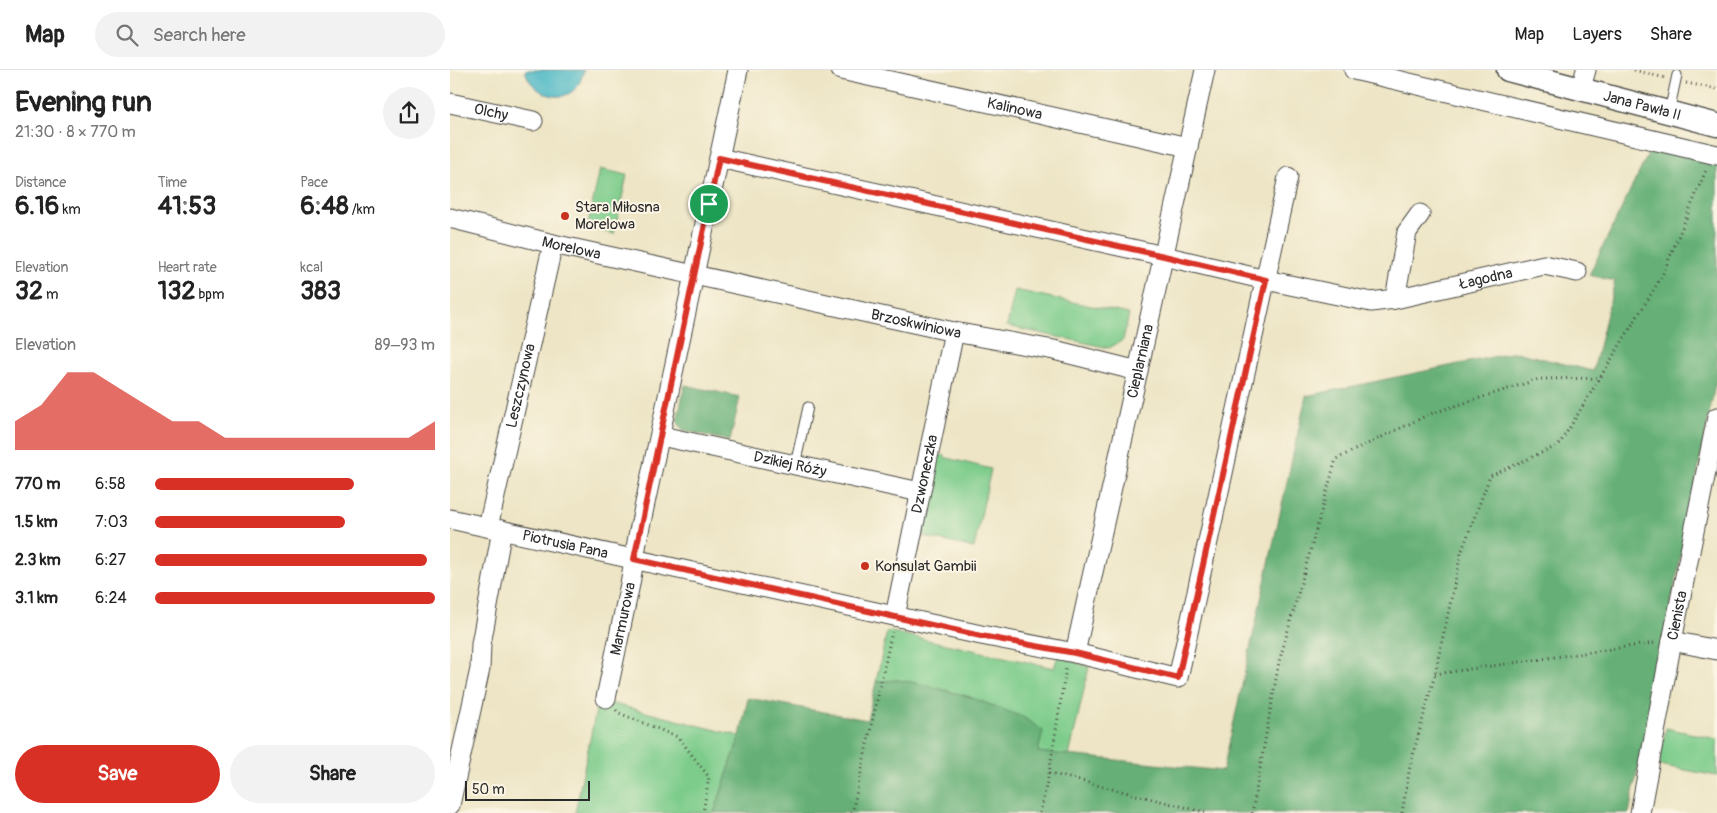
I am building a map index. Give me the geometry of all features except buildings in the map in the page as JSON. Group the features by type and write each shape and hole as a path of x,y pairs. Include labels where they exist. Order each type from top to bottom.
{"street":[{"name":"Marmurowa","path":"606,698 738,70"},
{"name":"Kalinowa","path":"841,70 1188,147"},
{"name":"Cieplarniana","path":"1072,652 1138,371 1205,70"},
{"path":"1354,70 1400,75 1715,154"},
{"name":"Jana Pawła II","path":"1508,70 1583,79 1669,112 1717,124"},
{"name":"Olchy","path":"450,102 534,121"},
{"name":"Łagodna","path":"719,158 1371,302 1395,299 1544,265 1577,272"},
{"path":"1266,280 1288,177"},
{"path":"1395,299 1407,232 1420,214"},
{"name":"Morelowa","path":"450,218 553,244 694,274"},
{"name":"Leszczynowa","path":"450,805 480,669 481,644 495,529 553,244"},
{"name":"Brzoskwiniowa","path":"694,274 954,332 1054,350 1138,371"},
{"name":"Piotrusia Pana","path":"450,519 981,636 1072,652 1178,678 1266,280"},
{"name":"Dzwoneczka","path":"895,616 954,332"},
{"name":"Cienista","path":"1640,813 1717,417"},
{"name":"Dzikiej Róży","path":"661,436 920,492"},
{"path":"1672,641 1717,650"}],"lane":[{"path":"1669,112 1677,75"},
{"path":"795,465 808,407"}],"path":[{"path":"1402,813 1410,766 1435,674 1461,553 1490,476 1559,445 1662,276 1715,154"},
{"path":"1252,813 1279,662 1336,459 1430,414 1540,379 1600,378"},
{"path":"852,813 895,616"},
{"path":"1435,674 1672,641"},
{"path":"1040,813 1072,652"},
{"path":"606,698 618,713 678,737 709,777 703,813"},
{"path":"1049,773 1208,813"}],"green space":[{"path":"1652,146 1717,162 1717,375 1629,813 714,813 740,736 748,698 867,720 876,682 897,680 922,684 970,697 1023,717 1043,731 1038,752 1223,771 1306,396 1516,352 1593,371 1615,281 1589,275"},
{"path":"600,169 627,175 614,234 587,228"},
{"path":"1015,290 1129,314 1123,340 1109,348 1007,326"},
{"path":"685,385 740,397 730,441 683,430 677,421"},
{"path":"944,455 947,458 991,469 974,548 922,536 933,486 930,486 936,457"},
{"path":"887,631 1054,668 1058,656 1089,667 1069,756 1038,752 970,697 922,684 897,680 876,682"},
{"path":"598,700 740,736 714,813 575,813"},
{"path":"1666,728 1717,739 1717,776 1659,765"}],"water":[{"path":"525,70 584,70 576,88 562,96 554,96 546,94 533,85"}],"place":[{"name":"Stara Miłosna Morelowa","path":"565,216"},
{"name":"Konsulat Gambii","path":"865,566"}],"route":[{"path":"719,158 1266,280 1178,678 1075,653 981,636 634,559 709,204 719,158"}]}
